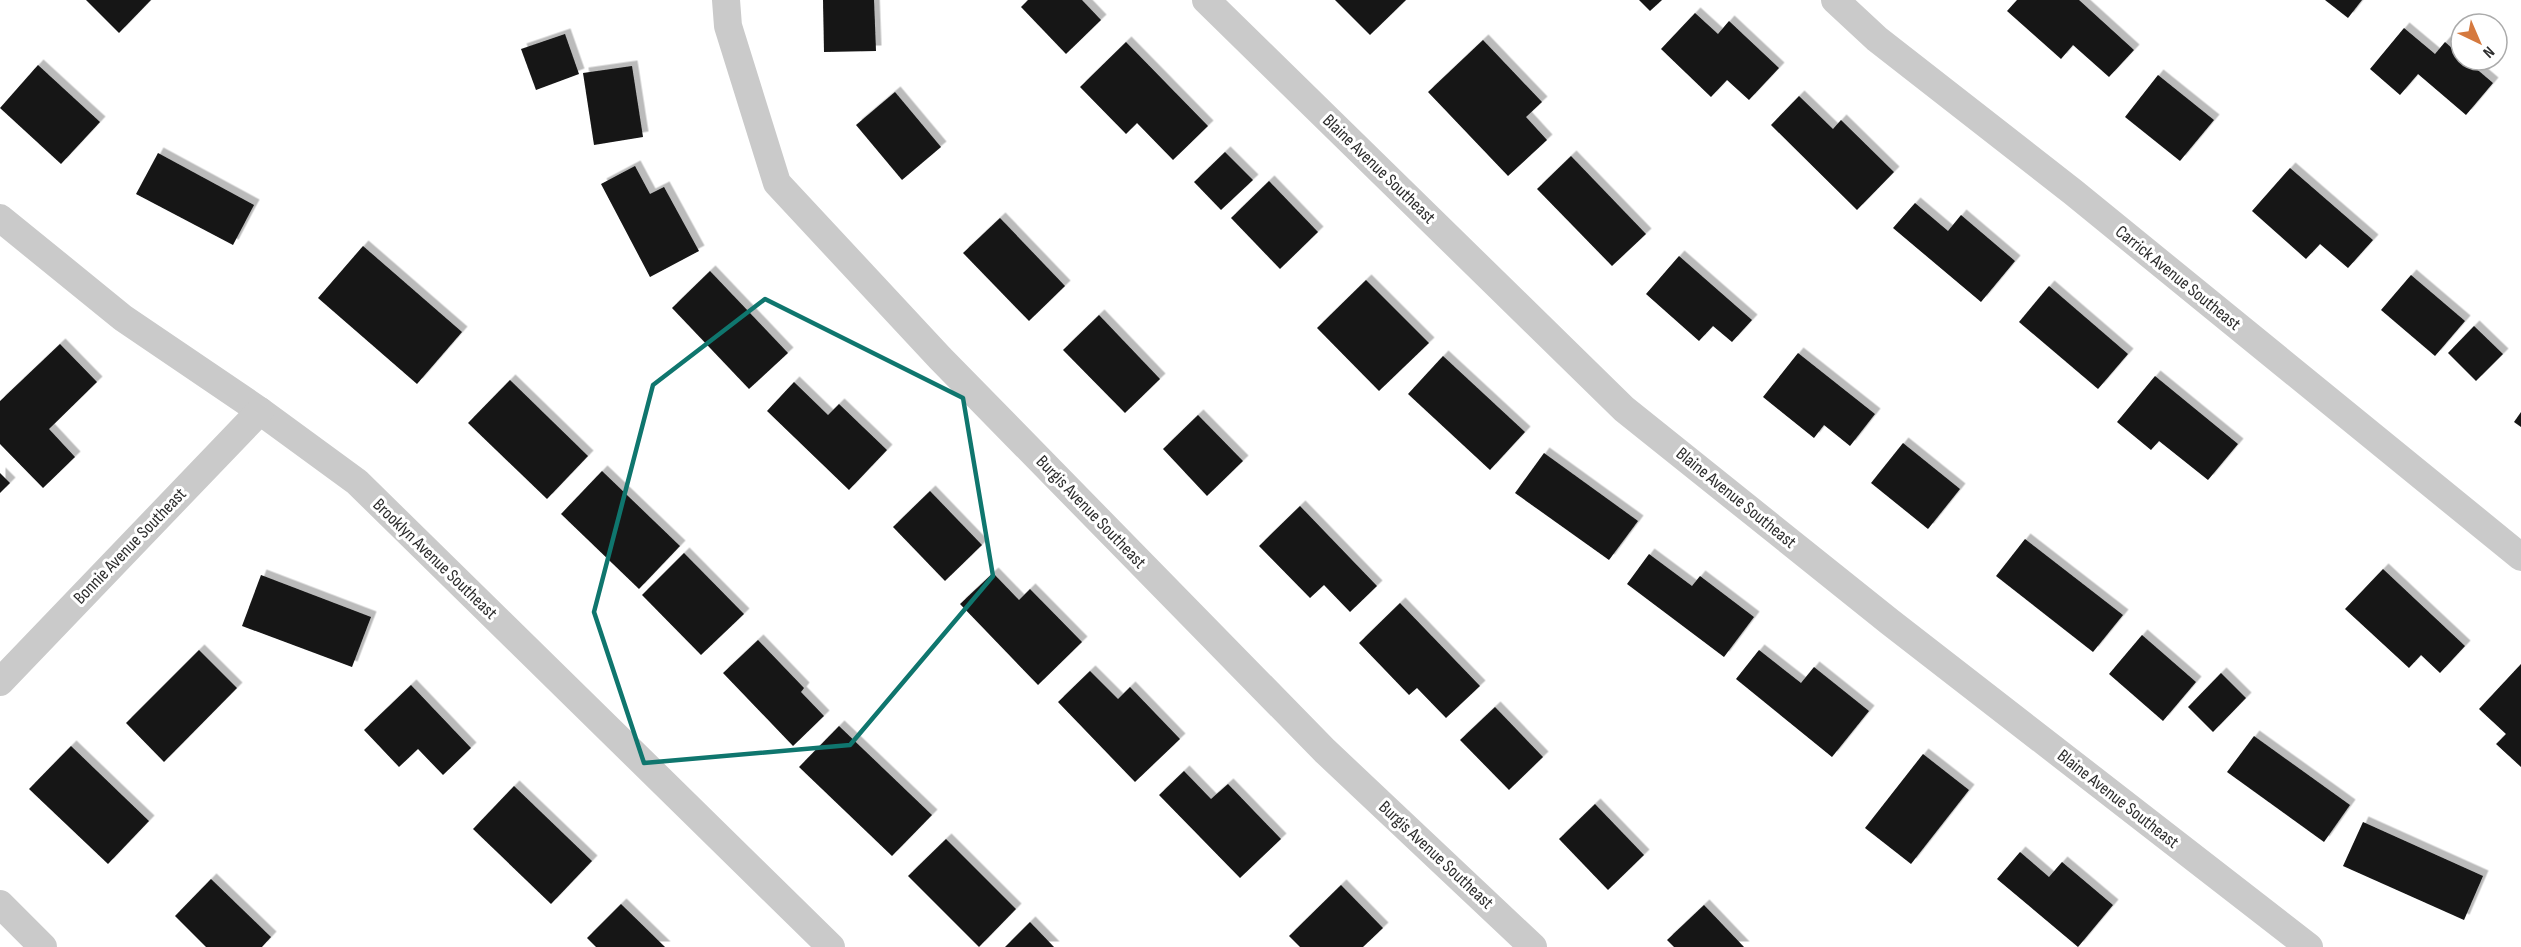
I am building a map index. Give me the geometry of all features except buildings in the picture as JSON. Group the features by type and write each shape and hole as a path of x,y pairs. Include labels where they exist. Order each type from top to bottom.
{"street":[{"name":"Carrick Avenue Southeast","path":"1835,0 1877,39 2073,192 2521,557"},
{"name":"Blaine Avenue Southeast","path":"1209,1 1624,408 1890,622 2309,947"},
{"name":"Burgis Avenue Southeast","path":"727,13 777,183 940,358 1325,751 1533,947"},
{"name":"Brooklyn Avenue Southeast","path":"0,218 123,318 260,411 357,482 831,947"},
{"name":"Bonnie Avenue Southeast","path":"0,682 260,411"},
{"path":"0,904 43,947"}],"highlighted area":[{"path":"765,299 963,398 993,576 850,745 644,763 594,612 653,385"}]}
